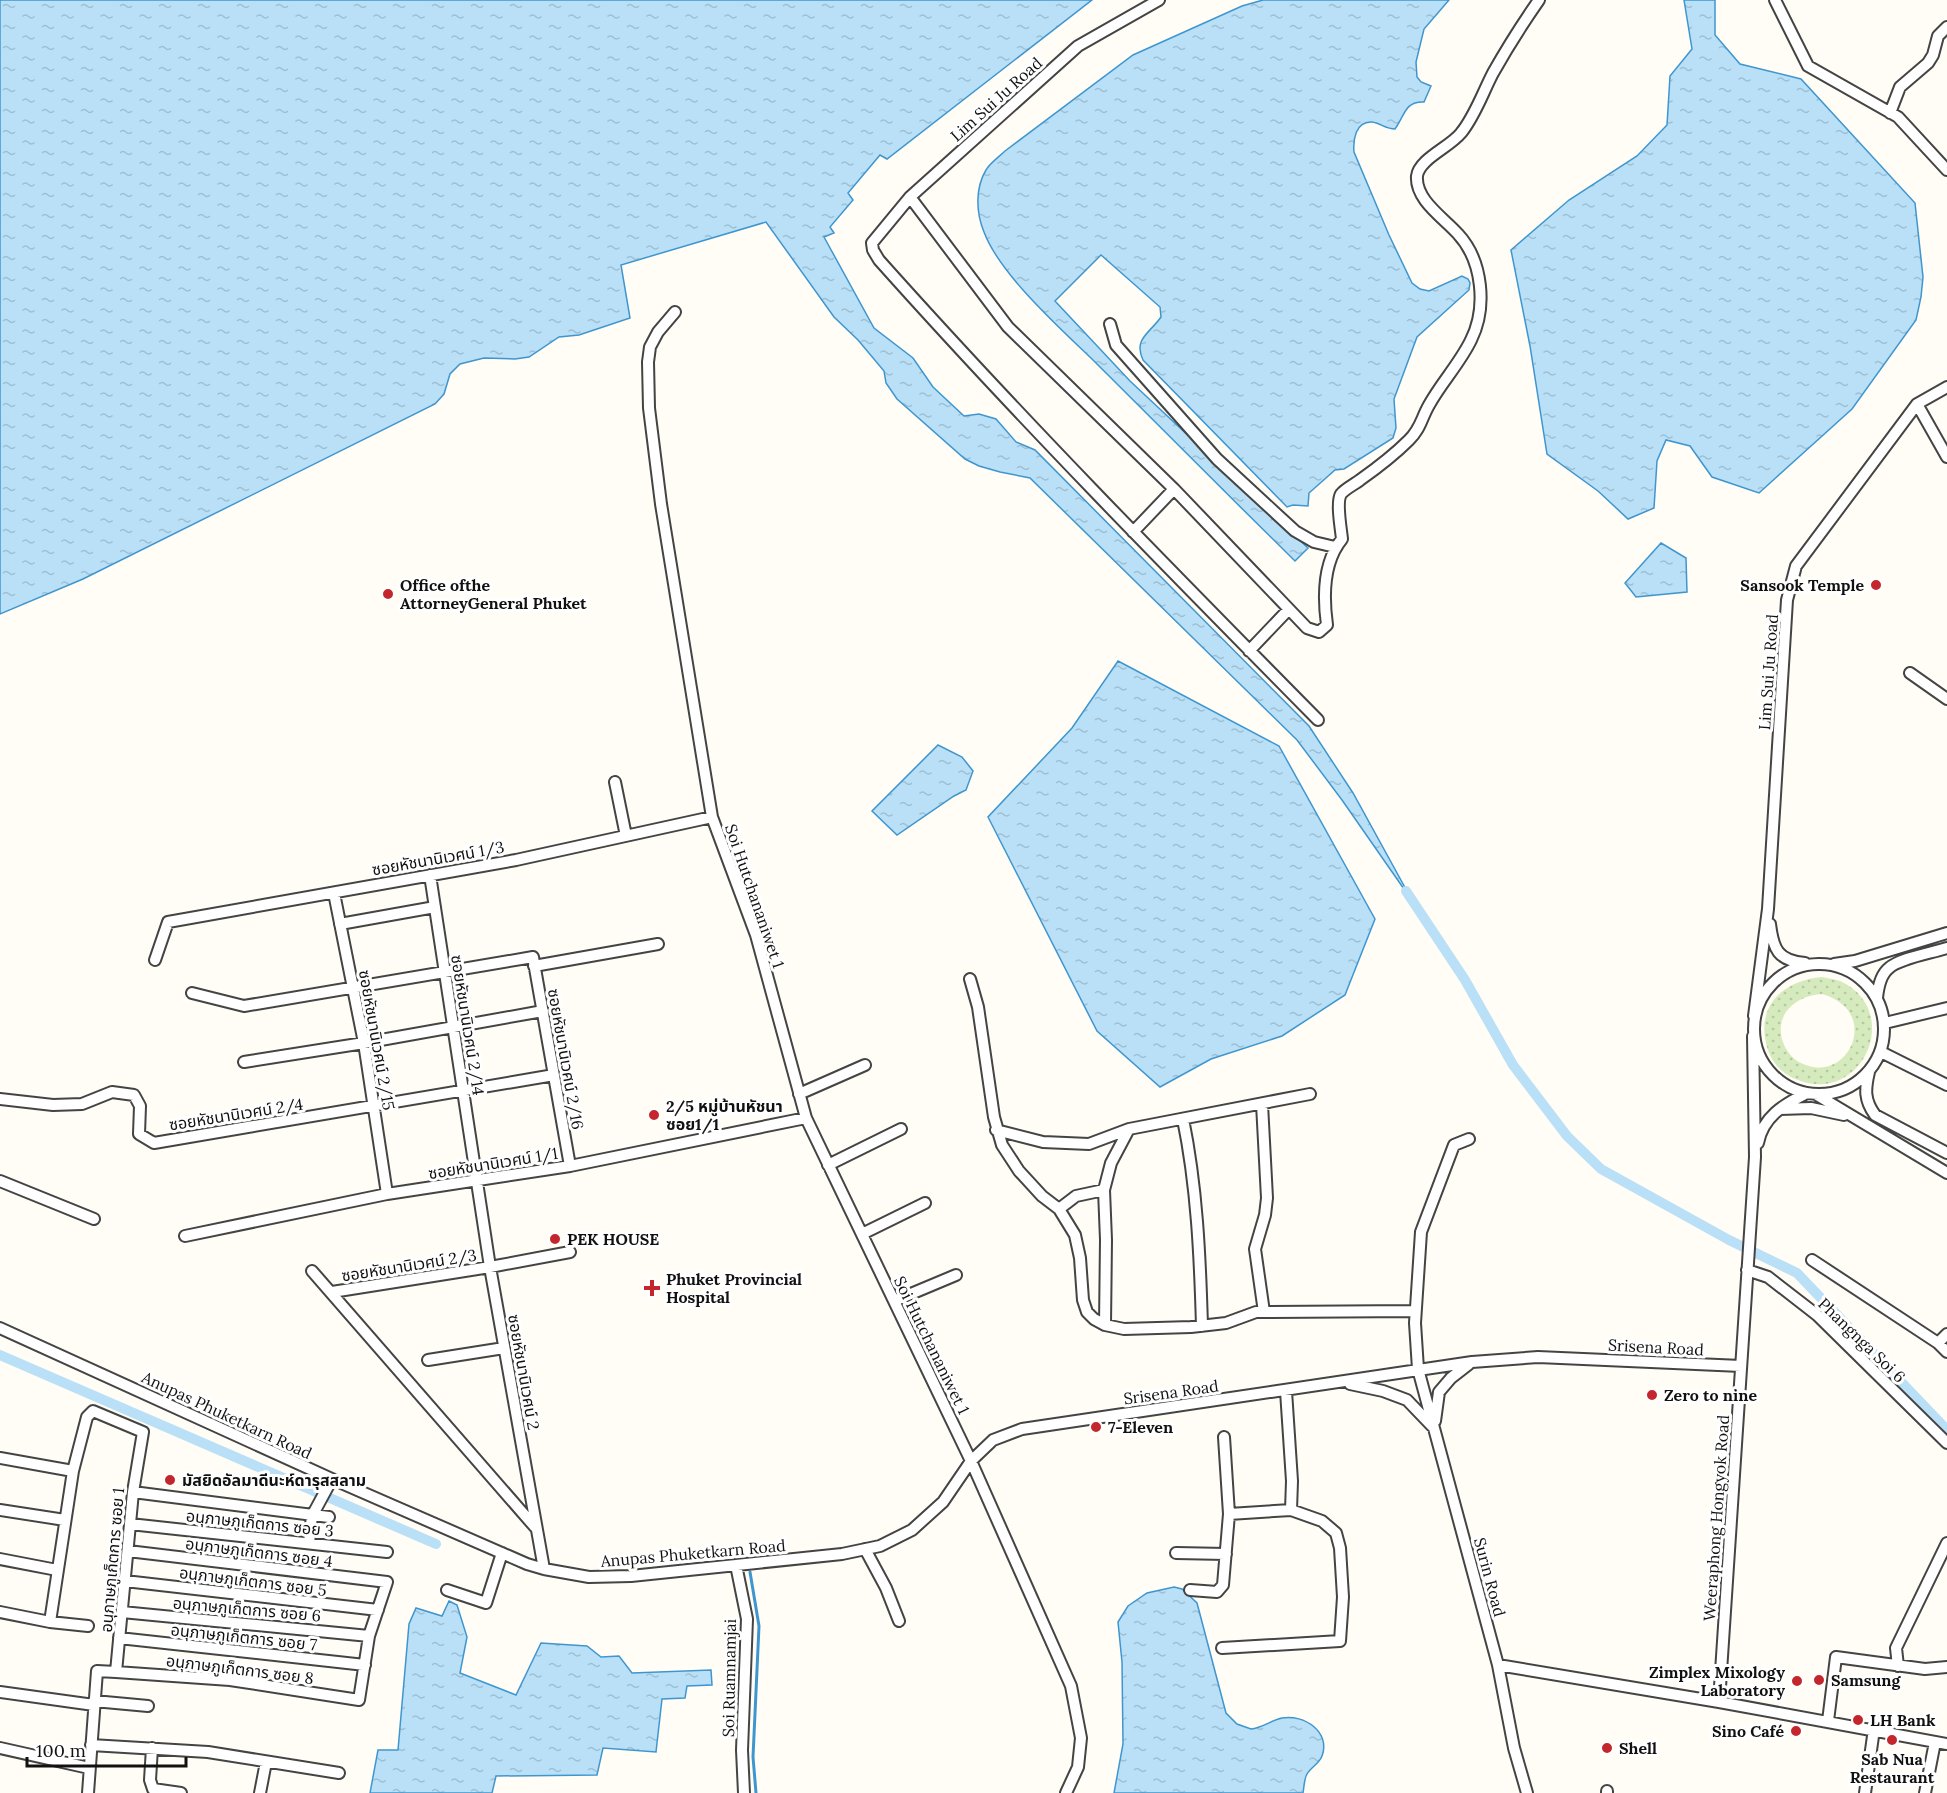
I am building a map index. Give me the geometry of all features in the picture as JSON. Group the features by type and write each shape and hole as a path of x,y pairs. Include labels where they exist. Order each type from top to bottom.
{"street":[{"name":"Lim Sui Ju Road","path":"1132,532 950,340 879,260 872,243 910,196 1078,46 1159,0"},
{"path":"910,196 1008,327 1174,489 1307,628 1319,632 1327,625 1325,594 1329,563 1335,548 1342,539 1339,502 1341,494 1382,464 1420,427 1428,406 1471,341 1480,313 1481,294 1471,254 1460,236 1432,208 1420,191 1417,174 1421,165 1463,132 1494,72 1539,0"},
{"path":"1775,0 1808,66 1898,117 1947,169"},
{"path":"1890,113 1900,87 1928,63 1933,55 1938,36 1947,27"},
{"name":"Soi Hutchananiwet 1","path":"675,312 658,332 650,347 648,398 661,504 712,817 756,935 806,1118 971,1461"},
{"path":"1110,324 1116,345 1217,459 1295,531 1314,542 1335,548"},
{"name":"Lim Sui Ju Road","path":"1754,1016 1768,909 1787,600 1796,566 1917,404 1947,387"},
{"path":"1917,404 1947,457"},
{"path":"1174,489 1132,532 1318,720"},
{"path":"1249,651 1289,609"},
{"path":"1910,673 1947,699"},
{"path":"615,782 626,836"},
{"name":"ซอยหัชนานิเวศน์ 1/3","path":"155,960 168,922 516,860 712,817"},
{"name":"ซอยหัชนานิเวศน์ 2/14","path":"430,875 477,1180"},
{"name":"ซอยหัชนานิเวศน์ 2/15","path":"334,893 364,1044 387,1194"},
{"path":"340,924 435,907"},
{"name":"Lim Sui Ju Road","path":"1768,909 1772,940 1777,950 1783,957 1794,962 1809,964"},
{"path":"1869,1072 1853,1085 1833,1093 1817,1095 1791,1089 1773,1077 1758,1055 1753,1036 1754,1016 1760,998 1772,982 1788,971 1809,964 1855,961 1947,933"},
{"path":"192,993 244,1006 445,972 658,944"},
{"path":"1877,998 1881,978 1889,968 1947,948"},
{"name":"ซอยหัชนานิเวศน์ 2/16","path":"534,962 570,1166"},
{"path":"1831,964 1852,972 1869,986 1877,998 1885,1023 1881,1052 1869,1072 1865,1089 1867,1105 1875,1115 1947,1153"},
{"path":"970,979 984,1038 996,1130 1002,1145 1019,1171 1042,1196 1059,1209 1075,1235 1080,1258 1083,1300 1087,1312 1105,1325 1124,1329 1226,1323 1256,1312 1415,1311"},
{"path":"1885,1023 1947,1008"},
{"path":"244,1062 364,1044 543,1011"},
{"name":"Weeraphong Hongyok Road","path":"1719,1702 1755,1157 1753,1036"},
{"path":"1881,1052 1947,1085"},
{"path":"800,1094 865,1065"},
{"path":"374,1107 554,1076"},
{"name":"ซอยหัชนานิเวศน์ 2/4","path":"0,1099 52,1105 82,1104 112,1092 134,1095 140,1106 139,1134 154,1143 374,1107"},
{"path":"996,1130 1043,1142 1089,1144 1129,1129 1310,1094"},
{"name":"Weeraphong Hongyok Road","path":"1755,1157 1766,1121 1778,1109 1805,1094"},
{"path":"1817,1095 1947,1173"},
{"path":"1262,1104 1267,1198 1265,1215 1255,1249 1264,1312"},
{"path":"1778,1109 1811,1108 1856,1119"},
{"name":"ซอยหัชนานิเวศน์ 1/1","path":"184,1236 387,1194 570,1166 806,1118"},
{"path":"1183,1119 1190,1150 1197,1212 1202,1326"},
{"path":"828,1165 901,1129"},
{"path":"1105,1325 1104,1190 1111,1163 1129,1129"},
{"name":"Surin Road","path":"1469,1139 1454,1145 1421,1232 1415,1311 1418,1369 1498,1665 1514,1748 1527,1793"},
{"name":"ซอยหัชนานิเวศน์ 2","path":"477,1180 490,1267 544,1569"},
{"path":"0,1181 94,1219"},
{"path":"1059,1209 1076,1196 1104,1190"},
{"path":"862,1234 926,1203"},
{"name":"ซอยหัชนานิเวศน์ 2/3","path":"332,1292 570,1252"},
{"path":"1812,1260 1938,1343 1947,1353"},
{"name":"Phangnga Soi 6","path":"1748,1267 1768,1277 1817,1315 1947,1443"},
{"path":"312,1271 536,1527"},
{"path":"894,1301 956,1275"},
{"name":"Anupas Phuketkarn Road","path":"0,1328 332,1479 502,1553 544,1569 589,1577 631,1576 842,1554 879,1546 912,1530 942,1502 971,1461"},
{"path":"1938,1343 1947,1334"},
{"path":"428,1360 504,1348"},
{"name":"Srisena Road","path":"971,1461 993,1440 1022,1429 1472,1362 1538,1357 1741,1366"},
{"path":"1434,1428 1439,1392 1451,1378 1472,1362"},
{"path":"1344,1382 1383,1391 1407,1400 1434,1428"},
{"path":"1286,1391 1292,1481 1291,1510"},
{"name":"อนุภาษภูเก็ตการ ซอย 1","path":"73,1471 87,1417 93,1412 143,1432 133,1492 116,1672"},
{"path":"1190,1590 1217,1592 1222,1585 1229,1514 1224,1437"},
{"path":"0,1458 73,1471 50,1622"},
{"path":"971,1461 1071,1686 1081,1738 1078,1767 1066,1793"},
{"path":"309,1543 312,1515 332,1479"},
{"path":"133,1492 329,1517"},
{"path":"0,1510 65,1520"},
{"path":"1222,1648 1340,1641 1343,1598 1340,1548 1336,1533 1322,1521 1291,1510 1229,1514"},
{"name":"อนุภาษภูเก็ตการ ซอย 3","path":"130,1524 387,1552"},
{"path":"1898,1665 1896,1648 1947,1543"},
{"path":"865,1549 886,1588 899,1621"},
{"name":"อนุภาษภูเก็ตการ ซอย 4","path":"128,1551 387,1582 378,1610"},
{"path":"447,1590 486,1603 502,1553"},
{"path":"1176,1553 1226,1554"},
{"path":"0,1559 57,1570"},
{"name":"Soi Ruamnamjai","path":"736,1565 747,1619 742,1750 744,1793"},
{"name":"อนุภาษภูเก็ตการ ซอย 5","path":"125,1581 378,1610"},
{"path":"365,1665 369,1636 378,1610"},
{"path":"0,1612 50,1622 88,1626"},
{"name":"อนุภาษภูเก็ตการ ซอย 6","path":"122,1612 369,1636"},
{"name":"อนุภาษภูเก็ตการ ซอย 7","path":"119,1638 365,1665"},
{"path":"1828,1721 1836,1657 1925,1669 1947,1667"},
{"name":"อนุภาษภูเก็ตการ ซอย 8","path":"116,1672 230,1680 359,1700 365,1665"},
{"path":"1498,1665 1875,1729 1941,1743 1925,1793"},
{"path":"88,1793 97,1671 116,1672"},
{"path":"0,1692 94,1703 148,1706"},
{"path":"1865,1793 1875,1729"},
{"path":"91,1745 208,1752 339,1773"},
{"path":"0,1748 89,1768"},
{"path":"152,1748 150,1780 153,1789 181,1793"},
{"path":"260,1793 266,1762"}],"green space":[{"path":"1822,977 1840,981 1859,995 1870,1013 1872,1033 1867,1052 1855,1069 1839,1080 1817,1084 1793,1078 1779,1068 1767,1049 1764,1029 1770,1006 1786,989 1809,979","holes":["1822,994 1841,1003 1851,1015 1855,1030 1852,1044 1844,1056 1833,1065 1818,1068 1801,1063 1794,1058 1785,1047 1781,1036 1783,1018 1787,1010 1802,999"]}],"water":[{"path":"0,0 1092,0 887,159 880,155 848,193 853,200 830,227 834,233 824,237 874,328 913,358 933,387 964,416 979,414 996,419 1016,442 1035,450 1309,726 1353,793 1413,902 1297,740 1030,478 979,466 965,459 897,399 886,383 884,371 858,340 834,317 766,222 621,265 630,318 579,335 559,337 529,357 484,358 460,364 450,374 444,394 435,404 83,579 0,614"},
{"path":"1263,0 1449,0 1424,29 1416,62 1417,77 1421,82 1431,86 1424,102 1409,106 1395,129 1372,122 1362,125 1356,132 1354,143 1354,152 1412,283 1420,289 1429,291 1462,276 1470,283 1469,290 1417,337 1394,399 1396,428 1393,438 1344,469 1335,470 1309,493 1308,506 1287,507 1143,360 1140,353 1141,341 1161,317 1160,307 1101,255 1055,301 1130,381 1308,548 1295,561 1017,284 992,249 981,225 978,209 978,193 982,177 992,162 1133,55 1242,6"},
{"path":"1684,0 1715,0 1715,35 1740,64 1801,79 1915,203 1923,277 1921,297 1916,320 1852,409 1759,493 1712,477 1690,446 1666,440 1657,461 1654,508 1628,519 1598,491 1547,454 1530,346 1511,250 1569,200 1637,156 1667,125 1670,76 1692,49"},
{"path":"1661,543 1686,558 1687,592 1636,597 1625,583"},
{"path":"1118,661 1279,746 1375,919 1345,995 1282,1036 1211,1059 1160,1087 1097,1031 988,817 1072,728"},
{"path":"938,745 962,757 973,771 966,790 897,835 872,811"},
{"path":"1174,1587 1182,1589 1197,1603 1226,1713 1237,1724 1251,1729 1290,1717 1307,1722 1319,1732 1324,1747 1322,1756 1307,1774 1303,1793 1114,1793 1123,1744 1122,1662 1118,1622 1128,1606 1147,1593"},
{"path":"449,1601 457,1605 467,1637 460,1673 516,1695 541,1643 587,1646 601,1657 619,1656 632,1673 711,1670 712,1685 687,1686 685,1698 662,1699 656,1752 603,1748 597,1775 496,1776 492,1793 370,1793 378,1750 398,1750 409,1624 416,1608 442,1616"}],"waterway":[{"path":"1406,891 1465,980 1513,1065 1567,1136 1601,1169 1729,1240 1797,1273 1947,1430"},
{"path":"0,1355 436,1544"},
{"path":"750,1572 759,1626 753,1757 756,1793"}],"place":[{"name":"Sansook Temple","path":"1876,585"},
{"name":"Office ofthe AttorneyGeneral Phuket","path":"388,594"},
{"name":"2/5 หมู่บ้านหัชนา ซอย1/1","path":"654,1115"},
{"name":"PEK HOUSE","path":"555,1239"},
{"name":"Phuket Provincial Hospital","path":"652,1288"},
{"name":"Zero to nine","path":"1652,1395"},
{"name":"7-Eleven","path":"1096,1427"},
{"name":"มัสยิดอัลมาดีนะห์ดารุสสลาม","path":"170,1480"},
{"name":"Samsung","path":"1819,1680"},
{"name":"Zimplex Mixology Laboratory","path":"1797,1681"},
{"name":"LH Bank","path":"1858,1720"},
{"name":"Sino Café","path":"1796,1731"},
{"name":"Sab Nua Restaurant","path":"1892,1740"},
{"name":"Shell","path":"1607,1748"}]}
